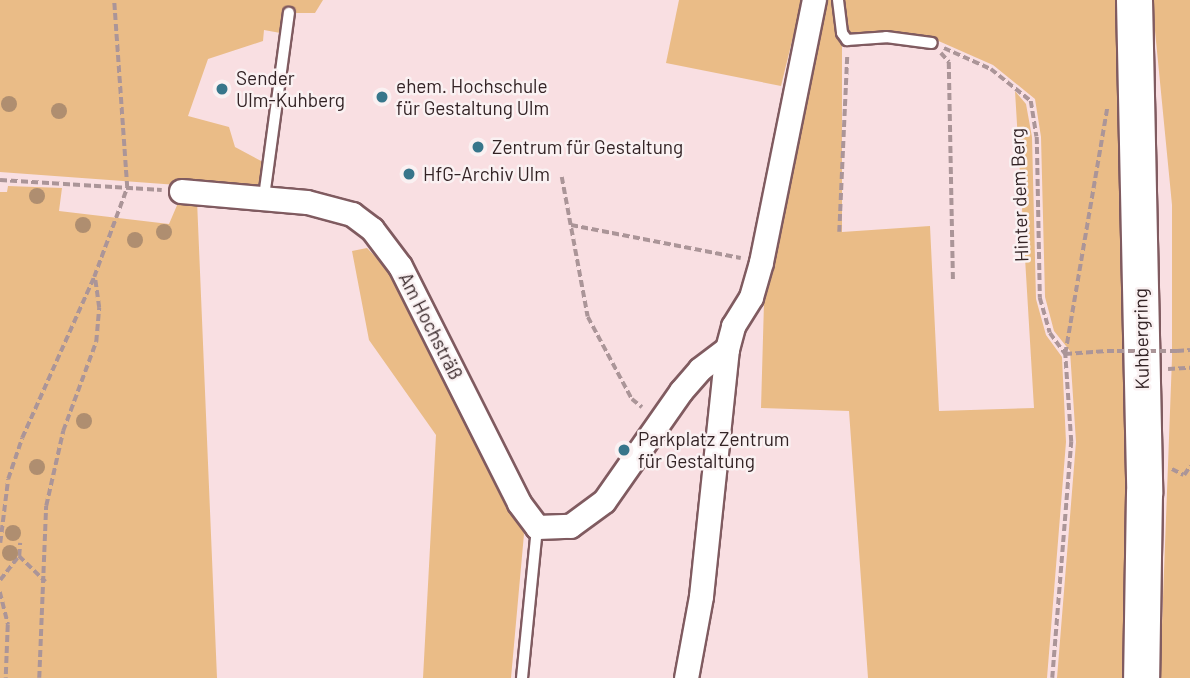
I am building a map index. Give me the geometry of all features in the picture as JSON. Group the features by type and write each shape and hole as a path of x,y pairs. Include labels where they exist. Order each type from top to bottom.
{"main road":[{"name":"Kuhbergring","path":"1134,0 1123,90 1153,376 1144,493 1141,678"}],"street":[{"path":"686,678 701,596 727,349 733,326 751,298 761,262 814,0"},
{"name":"Am Hochsträß","path":"181,191 264,197 352,214 372,229 400,266 519,503 537,527"},
{"path":"537,527 570,526 604,501 700,369 727,349"}],"lane":[{"path":"838,0 842,33 847,40 886,37 932,44"},
{"path":"264,197 289,13"},
{"path":"1123,51 1123,90"},
{"path":"1144,493 1158,460"},
{"path":"522,678 537,527"}],"path":[{"path":"0,543 8,479 22,438 94,277 127,188 114,0"},
{"path":"839,232 847,40"},
{"path":"932,44 949,62 953,280"},
{"name":"Hinter dem Berg","path":"932,44 991,69 1031,102 1037,137 1041,298 1050,333 1065,354"},
{"path":"1052,678 1071,442 1065,354 1123,90"},
{"path":"562,177 587,317 632,399 660,422"},
{"path":"0,180 181,191"},
{"path":"571,225 761,262"},
{"path":"39,678 46,582 46,506 63,431 96,342 99,308 94,277"},
{"path":"1065,354 1190,350"},
{"path":"1153,376 1190,368"},
{"path":"0,580 19,556 20,544"},
{"path":"19,556 46,582"},
{"path":"0,592 8,625 6,678"}],"shaded area":[{"path":"0,0 323,0 315,13 289,13 286,34 264,30 263,41 208,59 188,116 229,127 235,147 263,162 260,191 0,172"},
{"path":"679,0 802,0 781,86 666,63"},
{"path":"822,0 834,0 842,41 842,232 930,226 939,411 1034,408 1015,91 1026,104 1032,137 1036,299 1046,335 1062,357 1066,442 1047,678 868,678 849,411 761,408 764,302"},
{"path":"843,0 1118,0 1131,678 1057,678 1076,442 1070,351 1054,331 1045,297 1041,137 1035,99 993,65 934,39 886,32 850,35"},
{"path":"1152,0 1190,0 1190,678 1160,678 1172,358 1172,205"},
{"path":"8,186 62,188 59,211 169,224 181,196 197,200 217,678 0,678 0,192 7,192"},
{"path":"367,248 390,272 518,513 524,534 511,678 423,678 436,435 369,340 352,251"}],"place":[{"name":"Sender Ulm-Kuhberg","path":"222,89"},
{"name":"ehem. Hochschule für Gestaltung Ulm","path":"382,97"},
{"name":"Zentrum für Gestaltung","path":"478,147"},
{"name":"HfG-Archiv Ulm","path":"409,174"},
{"name":"Parkplatz Zentrum für Gestaltung","path":"624,450"}]}
